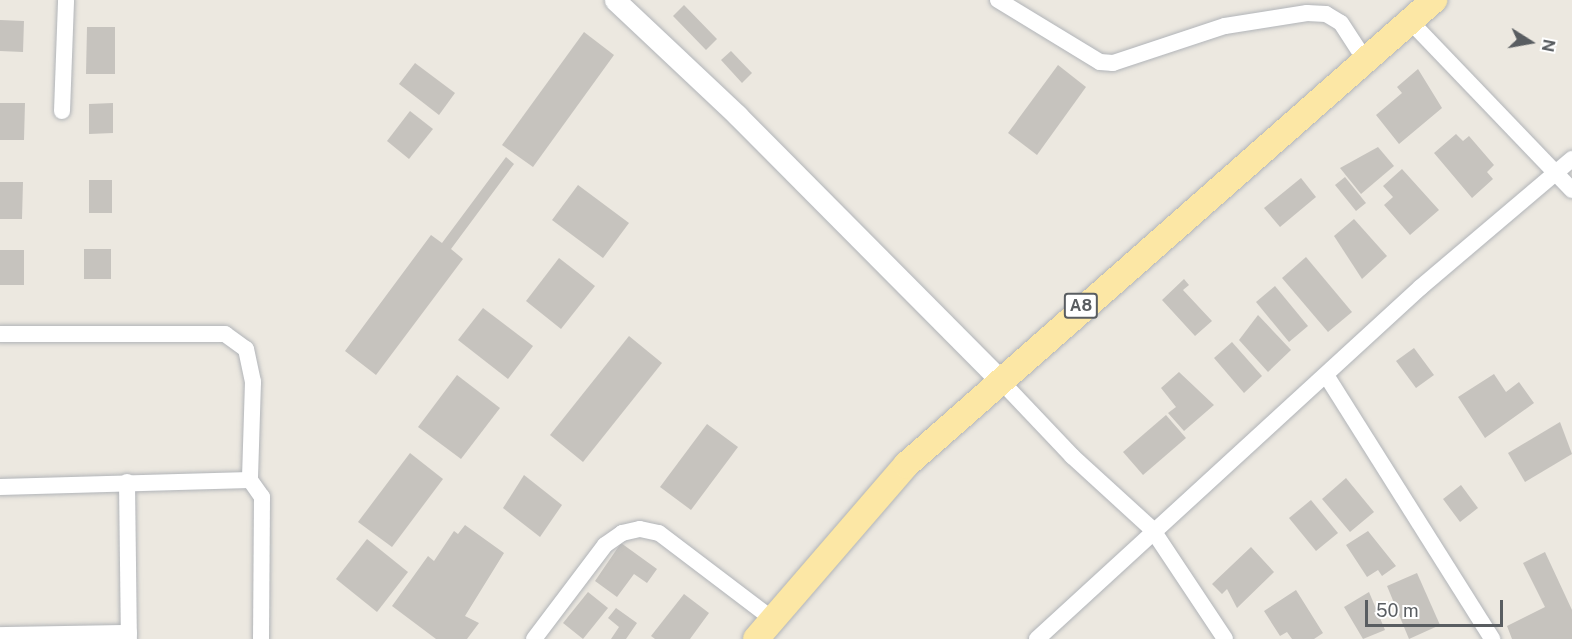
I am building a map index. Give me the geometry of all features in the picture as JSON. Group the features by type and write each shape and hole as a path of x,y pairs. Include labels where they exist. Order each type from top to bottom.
{"main road":[{"name":"A8","path":"756,639 771,618 878,493 1000,380 1434,0"}],"street":[{"path":"62,111 66,0"},
{"path":"615,0 737,115 1000,380 1072,456 1152,529 1225,639"},
{"path":"998,0 1100,62 1113,63 1225,26 1307,13 1326,14 1341,23 1365,60"},
{"path":"1410,21 1572,190"},
{"path":"1037,639 1152,529 1554,171 1572,159"},
{"path":"0,334 225,334 246,349 254,382 250,480 262,497 261,639"},
{"path":"1326,375 1492,639"},
{"path":"0,487 250,480"},
{"path":"0,635 23,637 129,636 127,482"},
{"path":"534,639 605,545 622,532 640,529 659,533 771,618"}],"building":[{"path":"684,5 717,39 706,50 673,16"},
{"path":"0,20 24,21 23,52 0,51"},
{"path":"87,27 115,27 115,74 86,74"},
{"path":"584,32 614,55 533,167 502,145"},
{"path":"731,51 752,73 742,83 721,60"},
{"path":"415,63 455,93 439,115 399,84"},
{"path":"1058,65 1086,87 1037,155 1008,133"},
{"path":"1418,69 1442,108 1399,144 1376,115 1402,93 1397,87"},
{"path":"0,103 25,103 24,140 0,140"},
{"path":"113,103 113,133 89,134 89,104"},
{"path":"410,111 433,129 409,159 387,141"},
{"path":"1456,134 1463,141 1469,136 1494,165 1487,172 1493,179 1472,198 1434,153"},
{"path":"1378,147 1394,166 1361,194 1340,168"},
{"path":"506,157 514,164 451,249 463,259 376,375 345,351 431,235 442,243"},
{"path":"1402,169 1439,210 1410,235 1384,205 1393,197 1383,186"},
{"path":"1345,177 1366,203 1356,211 1335,185"},
{"path":"1301,178 1316,197 1280,227 1264,208"},
{"path":"89,180 112,180 112,213 89,213"},
{"path":"0,182 23,182 22,219 0,219"},
{"path":"578,185 629,223 603,258 552,220"},
{"path":"1354,219 1387,256 1362,279 1334,236"},
{"path":"84,249 111,249 111,279 84,279"},
{"path":"0,250 24,250 24,285 0,285"},
{"path":"1306,257 1352,312 1328,332 1282,278"},
{"path":"559,258 595,286 561,329 526,301"},
{"path":"1184,279 1189,285 1183,290 1212,321 1195,336 1162,300"},
{"path":"1275,286 1308,326 1289,342 1256,302"},
{"path":"483,308 533,346 508,379 458,340"},
{"path":"1258,315 1291,350 1268,372 1239,340"},
{"path":"629,336 662,363 583,462 550,435"},
{"path":"1232,342 1262,376 1244,393 1214,358"},
{"path":"1414,348 1434,375 1416,388 1396,361"},
{"path":"1179,372 1214,405 1184,431 1168,413 1176,407 1161,388"},
{"path":"1494,374 1506,392 1519,382 1534,403 1485,438 1458,397"},
{"path":"457,375 500,408 461,459 418,427"},
{"path":"1166,415 1186,438 1143,475 1123,452"},
{"path":"1560,422 1572,454 1525,482 1508,453"},
{"path":"707,424 738,447 691,510 660,487"},
{"path":"410,453 443,479 392,547 358,522"},
{"path":"524,475 562,505 540,537 503,508"},
{"path":"1346,478 1374,512 1350,532 1322,499"},
{"path":"1461,485 1478,508 1460,522 1443,499"},
{"path":"1311,500 1338,533 1316,551 1289,518"},
{"path":"465,525 504,553 465,616 479,623 467,639 436,639 392,606 428,556 434,561 454,531 458,534"},
{"path":"1368,531 1396,566 1382,576 1378,570 1367,577 1346,545"},
{"path":"367,539 408,572 377,612 336,579"},
{"path":"621,543 657,569 647,583 634,574 617,597 595,581"},
{"path":"1251,547 1274,572 1237,608 1227,589 1222,594 1212,584"},
{"path":"1545,552 1572,610 1572,639 1512,639 1507,626 1545,607 1523,563"},
{"path":"1417,573 1440,625 1409,639 1387,586"},
{"path":"1296,590 1323,633 1314,639 1292,639 1287,632 1280,636 1264,611"},
{"path":"588,592 608,608 583,639 563,623"},
{"path":"1369,592 1385,630 1363,639 1344,607"},
{"path":"684,594 709,613 690,639 655,639 651,636"},
{"path":"616,608 637,623 626,639 611,639 619,627 608,618"}]}
